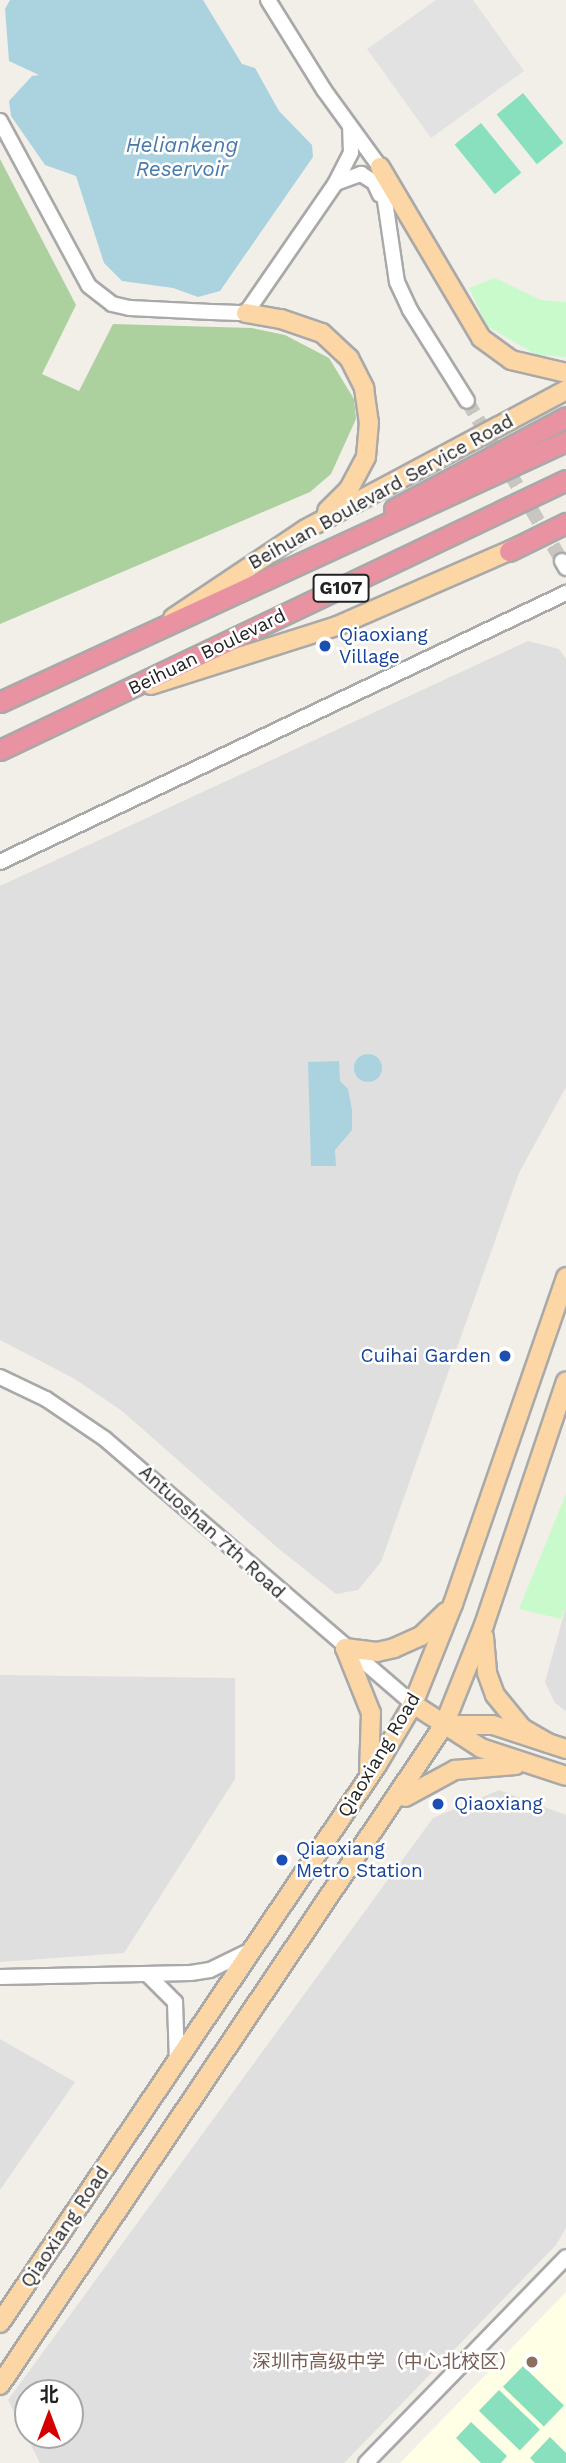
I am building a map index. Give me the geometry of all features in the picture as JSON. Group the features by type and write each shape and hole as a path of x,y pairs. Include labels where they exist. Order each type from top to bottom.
{"highway":[{"path":"313,556 566,417"},
{"name":"G107","path":"0,702 566,441"},
{"name":"Beihuan Boulevard","path":"0,750 566,480"},
{"path":"509,551 566,523"}],"main road":[{"path":"380,167 481,338 512,360 566,373"},
{"path":"246,313 281,318 322,333 349,358 364,388 369,422 366,457 344,497 306,529"},
{"name":"Beihuan Boulevard Service Road","path":"165,624 199,597 306,529 566,390"},
{"path":"116,695 337,626 566,529"},
{"name":"Qiaoxiang Road","path":"0,2323 366,1781 412,1704 453,1604 566,1277"},
{"name":"Qiaoxiang Road","path":"0,2385 389,1811 444,1725 484,1625 566,1381"},
{"path":"345,1648 377,1652 401,1645 434,1626 453,1604"},
{"path":"484,1625 483,1652 495,1695 522,1728 548,1743"},
{"path":"345,1648 360,1676 371,1713 373,1748 366,1781"},
{"path":"412,1704 481,1748 566,1776"},
{"path":"444,1725 493,1725 566,1749"},
{"path":"389,1811 412,1790 455,1770 506,1764 541,1768"}],"street":[{"path":"268,0 350,128 380,167 397,282 410,310 467,401"},
{"path":"0,121 79,274 101,297 130,308 246,313 335,184 351,153 350,128"},
{"path":"335,184 353,175 369,177 384,206"},
{"path":"0,862 566,593"},
{"name":"Antuoshan 7th Road","path":"0,1377 46,1399 105,1439 412,1704"},
{"path":"0,1977 149,1976 210,1970 254,1949"},
{"path":"149,1976 175,2002 177,2062"},
{"path":"366,2463 566,2257"}],"shaded area":[{"path":"436,0 473,0 524,71 431,138 367,49"},
{"path":"528,641 559,649 566,659 566,1087 519,1173 381,1562 358,1590 336,1594 279,1549 122,1411 75,1379 0,1340 0,886"},
{"path":"566,1607 566,1711 555,1703 545,1682"},
{"path":"0,1675 235,1678 235,1779 124,1953 0,1962"},
{"path":"499,1790 566,1815 566,2228 556,2245 344,2463 40,2463 33,2449 84,2449 84,2379 23,2379 433,1818"},
{"path":"0,2039 75,2082 0,2190"},
{"name":"深圳市高级中学（中心北校区）","path":"566,2292 566,2463 400,2463"},
{"path":"14,2392 14,2412 8,2400"}],"green space":[{"path":"523,93 563,143 537,164 497,114"},
{"path":"481,123 521,173 495,194 455,144"},
{"path":"0,159 76,305 42,374 79,391 113,324 252,328 285,335 329,358 354,399 356,419 331,474 310,492 0,624"},
{"path":"495,278 541,300 566,302 566,357 537,355 487,326 469,288"},
{"path":"566,1494 566,1607 561,1619 519,1609"},
{"path":"523,2366 564,2406 544,2426 503,2387"},
{"path":"499,2390 540,2430 520,2450 479,2411"},
{"path":"471,2422 507,2456 501,2463 481,2463 456,2438"},
{"path":"550,2437 566,2453 566,2463 535,2463 530,2458"}],"water":[{"name":"Heliankeng Reservoir","path":"10,0 203,0 242,64 255,68 279,111 312,145 313,157 220,291 198,297 173,288 122,281 104,263 76,176 45,165 11,116 9,101 32,76 39,75 9,61 5,9"},
{"path":"368,1054 378,1058 382,1068 378,1078 368,1082 358,1078 354,1068 358,1058"},
{"path":"339,1061 340,1081 348,1089 352,1110 352,1130 335,1150 336,1166 311,1166 308,1062"}],"tunnel":[{"path":"467,401 562,561"}],"place":[{"name":"Qiaoxiang Village","path":"325,646"},
{"name":"Cuihai Garden","path":"505,1356"},
{"name":"Qiaoxiang","path":"438,1804"},
{"name":"Qiaoxiang Metro Station","path":"282,1860"},
{"name":"深圳市高级中学（中心北校区）","path":"532,2362"}]}
